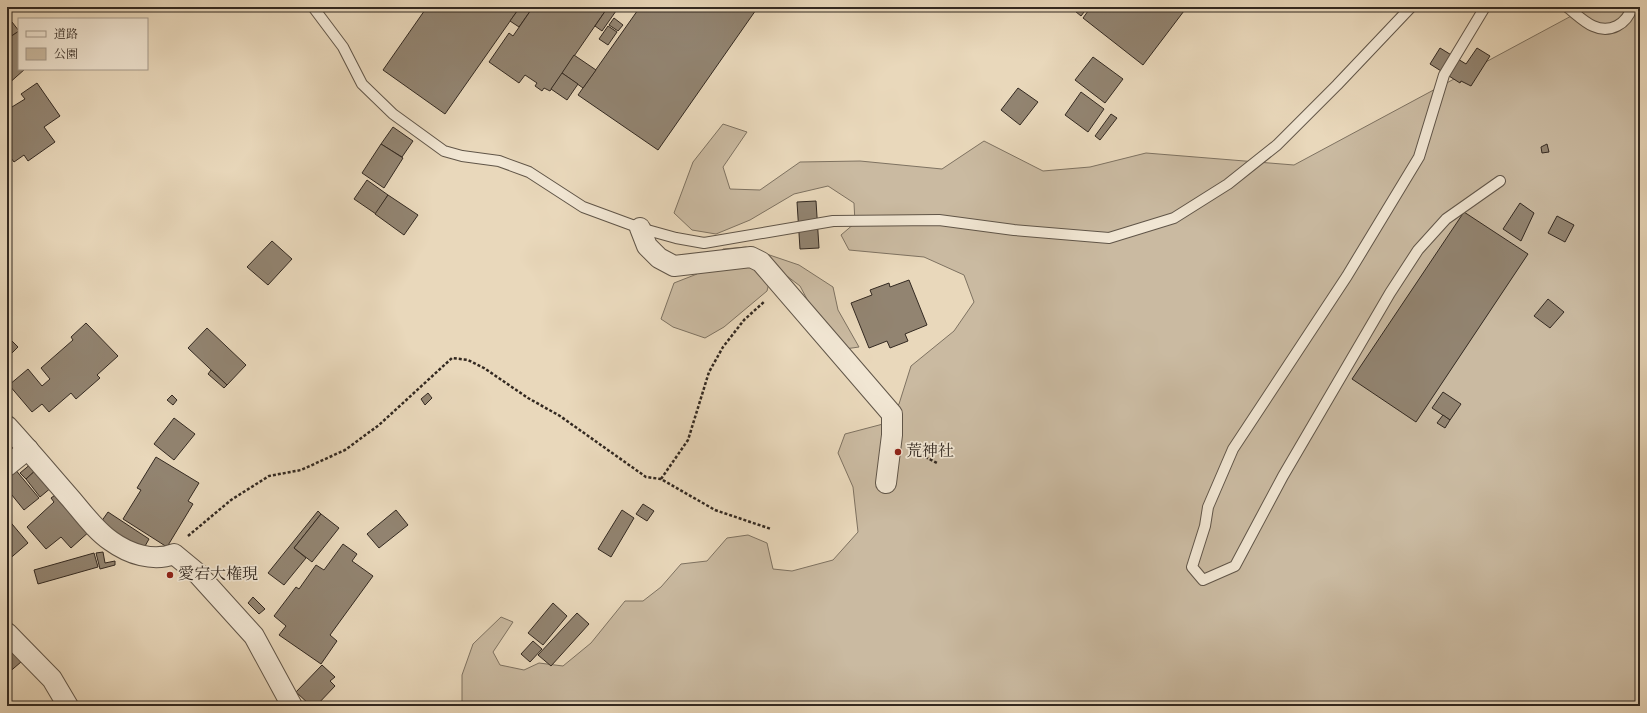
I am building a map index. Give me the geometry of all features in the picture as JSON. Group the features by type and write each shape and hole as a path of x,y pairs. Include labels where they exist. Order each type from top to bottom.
{"street":[{"path":"640,228 648,246 655,254 659,258 674,266 751,257 761,262 892,414 892,436 886,482"},
{"path":"7,426 87,518 110,541 134,553 150,557 174,554 197,573 254,636 292,706"},
{"path":"7,466 28,449"},
{"path":"7,633 52,679 68,706"}],"lane":[{"path":"313,7 343,47 362,84 393,114 444,151 462,156 499,161 529,172 583,207 640,228 676,238 704,243 833,221 939,220 1014,230 1109,238 1174,218 1228,184 1277,145 1337,85 1410,7"},
{"path":"1485,7 1444,75 1419,157 1347,276 1233,449 1208,507 1205,526 1192,567 1203,580 1235,566 1283,476 1390,293 1418,250 1446,219 1500,181"},
{"path":"1567,7 1593,26 1608,29 1622,24 1632,7"}],"path":[{"path":"661,479 688,440 709,372 722,347 744,320 781,286"},
{"path":"174,554 186,537 207,518 231,500 269,476 301,470 345,450 379,425 452,358 468,360 484,368 528,398 560,416 646,477 661,479 715,510 771,529"}],"green space":[{"path":"1588,7 1640,7 1640,706 462,706 462,675 473,644 501,617 513,622 493,652 500,665 524,670 539,663 563,666 591,643 625,601 643,601 661,587 681,564 707,561 727,538 748,535 767,543 773,569 792,571 833,560 858,532 853,487 838,453 845,434 883,424 899,404 911,366 954,331 974,302 964,275 924,257 849,250 841,235 855,223 854,203 828,186 794,194 750,220 716,234 692,230 674,213 693,162 723,124 747,132 723,167 730,189 760,190 800,162 860,161 942,169 984,141 1043,171 1090,167 1146,153 1294,165"},
{"path":"746,247 799,265 833,287 838,310 859,347 845,349 816,316 800,286 783,273 770,279 767,291 724,327 705,338 673,327 661,319 674,283 697,274 723,249"}],"building":[{"path":"427,7 520,7 445,114 383,70"},
{"path":"520,7 533,7 519,27 510,21"},
{"path":"533,7 608,7 550,91 544,88 542,91 535,86 537,83 525,75 519,83 489,62 509,33 513,36"},
{"path":"608,7 616,11 602,31 595,26"},
{"path":"640,7 758,7 658,150 578,95"},
{"path":"1070,7 1088,7 1081,16"},
{"path":"1091,7 1187,7 1143,65 1083,18"},
{"path":"614,18 623,25 618,31 609,25"},
{"path":"12,22 18,32 7,39 7,26"},
{"path":"608,26 617,32 608,45 599,39"},
{"path":"18,32 18,70 24,70 7,85 7,39"},
{"path":"1440,48 1466,64 1477,48 1490,56 1471,86 1461,81 1460,83 1430,64"},
{"path":"574,55 596,70 583,88 562,73"},
{"path":"1093,57 1123,79 1105,103 1075,80"},
{"path":"562,73 578,84 567,100 551,89"},
{"path":"37,83 60,116 44,127 55,142 28,161 24,155 14,162 8,154 7,155 7,110 25,99 21,94"},
{"path":"1018,88 1038,102 1020,125 1001,110"},
{"path":"1081,92 1104,109 1088,132 1065,115"},
{"path":"1111,114 1117,118 1100,140 1095,136"},
{"path":"393,127 413,141 402,157 381,144"},
{"path":"381,144 403,158 384,188 362,173"},
{"path":"1547,144 1549,152 1542,153 1541,147"},
{"path":"367,180 388,195 376,214 354,199"},
{"path":"388,195 418,215 404,235 375,214"},
{"path":"816,201 819,248 800,249 797,202"},
{"path":"1520,203 1534,213 1521,241 1503,229"},
{"path":"1464,212 1528,254 1416,422 1352,379"},
{"path":"1557,216 1574,225 1565,242 1548,233"},
{"path":"272,241 292,259 268,285 247,267"},
{"path":"909,280 927,325 905,334 908,341 890,348 887,341 869,348 851,303 872,295 870,290 889,283 890,287"},
{"path":"1548,299 1564,312 1550,328 1534,316"},
{"path":"86,323 118,356 97,375 100,378 76,399 71,393 49,412 42,404 32,412 9,385 28,369 42,386 50,379 41,368 73,340 71,337"},
{"path":"207,328 246,365 227,385 188,348"},
{"path":"12,341 18,347 7,358 7,346"},
{"path":"211,370 227,385 224,388 208,374"},
{"path":"1443,392 1461,404 1450,420 1432,408"},
{"path":"428,393 432,398 425,405 421,399"},
{"path":"172,395 177,400 173,405 167,400"},
{"path":"1443,415 1450,420 1445,428 1437,423"},
{"path":"174,418 195,434 174,460 154,444"},
{"path":"156,457 199,483 188,501 193,504 167,547 123,519 141,490 137,488"},
{"path":"32,463 37,469 26,479 20,473"},
{"path":"14,468 39,498 24,510 7,489 7,474"},
{"path":"37,469 52,487 40,497 26,479"},
{"path":"58,493 91,530 71,548 61,537 46,549 27,527 54,502 51,498"},
{"path":"643,504 654,511 647,521 636,514"},
{"path":"396,510 408,525 379,548 367,534"},
{"path":"622,510 634,518 611,557 598,549"},
{"path":"318,511 321,514 294,548 306,558 284,585 268,573"},
{"path":"108,512 149,539 144,548 133,546 101,522"},
{"path":"321,514 339,528 312,562 294,548"},
{"path":"7,518 28,543 7,561"},
{"path":"343,544 357,554 352,561 373,576 330,635 337,641 321,664 279,635 286,626 274,616 296,587 299,589 316,565 324,570"},
{"path":"103,552 105,563 115,561 115,565 100,569 96,553"},
{"path":"94,553 98,567 38,584 34,570"},
{"path":"253,597 265,609 259,614 248,603"},
{"path":"553,603 567,616 543,645 528,633"},
{"path":"577,613 589,624 551,666 538,655"},
{"path":"533,641 542,649 530,662 521,654"},
{"path":"7,645 21,662 7,674"},
{"path":"322,665 335,677 330,681 335,686 316,706 311,706 296,692"}],"place":[{"name":"荒神社","path":"898,452"},
{"name":"愛宕大権現","path":"170,575"}]}
